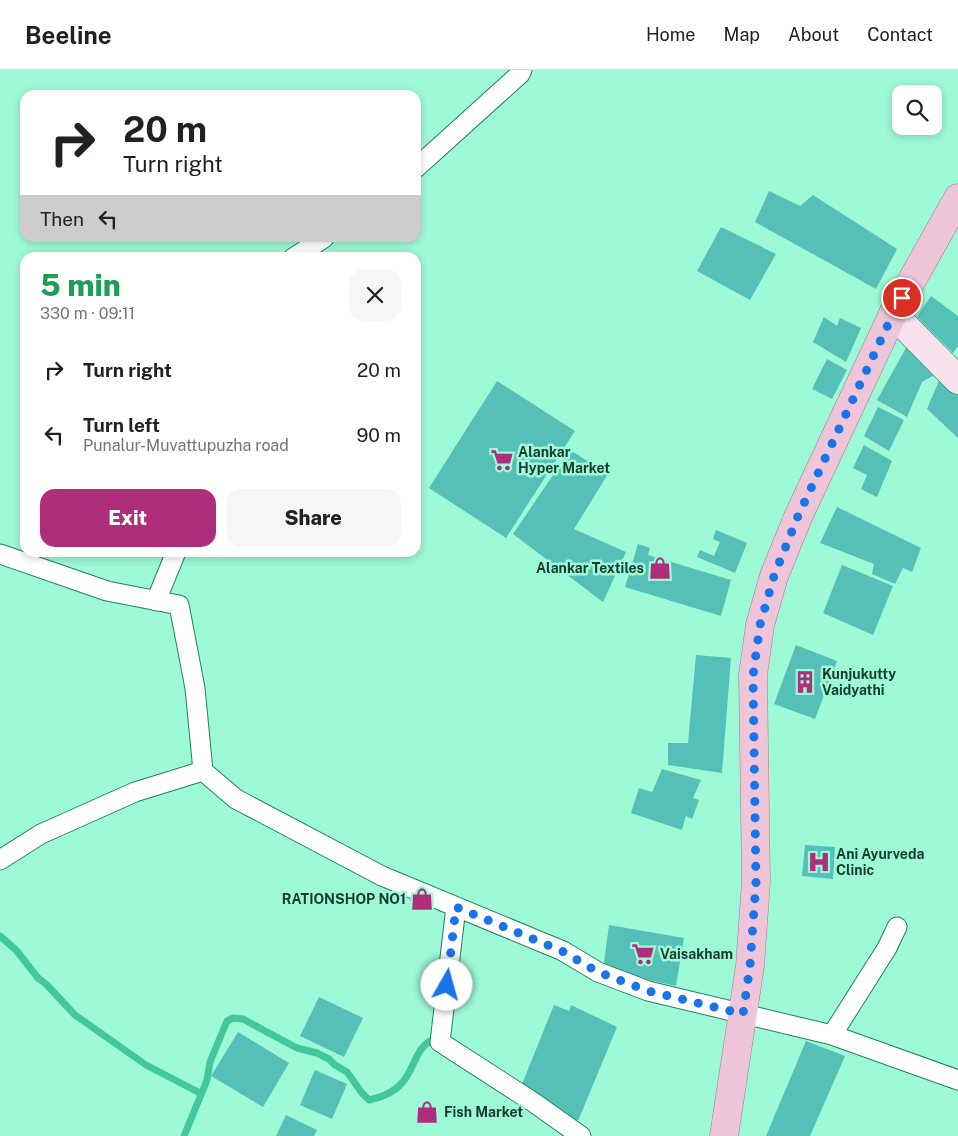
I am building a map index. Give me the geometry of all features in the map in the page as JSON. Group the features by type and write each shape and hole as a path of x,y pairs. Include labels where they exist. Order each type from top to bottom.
{"main road":[{"path":"724,1136 750,966 756,882 753,676 760,625 774,576 798,516 893,314 958,198"},
{"path":"893,314 958,380"}],"street":[{"path":"421,163 520,74 522,70"},
{"path":"302,252 318,242"},
{"path":"0,554 107,591 178,605 195,688 203,771 236,799 382,876 562,951 598,972 648,991 832,1035 958,1080"},
{"path":"156,601 174,557"},
{"path":"0,860 41,834 135,792 203,771"},
{"path":"456,907 440,1042 582,1136"},
{"path":"832,1035 887,948 897,927"}],"building":[{"path":"769,191 800,206 813,195 897,249 876,289 755,222"},
{"path":"721,227 776,254 750,300 697,271"},
{"path":"931,296 958,316 958,346 953,353 917,317"},
{"path":"824,317 837,326 840,318 861,328 846,362 813,342"},
{"path":"906,348 926,356 936,374 922,382 907,417 877,400"},
{"path":"827,359 847,370 832,399 812,389"},
{"path":"940,378 958,394 958,438 927,409"},
{"name":"Alankar Hyper Market","path":"497,381 575,431 506,538 429,488"},
{"path":"878,407 904,420 889,451 864,436"},
{"path":"864,445 892,461 877,497 861,489 867,475 853,468"},
{"path":"570,450 608,474 574,529 626,552 603,602 513,534"},
{"path":"837,507 921,548 912,572 903,568 895,584 872,574 874,564 820,543"},
{"path":"716,530 747,543 735,573 697,557 700,550 714,556 720,542 713,539"},
{"name":"Alankar Textiles","path":"638,544 650,548 648,555 731,580 721,616 625,587"},
{"path":"842,565 893,586 873,635 823,613"},
{"name":"Kunjukutty Vaidyathi","path":"796,645 837,661 815,719 774,704"},
{"path":"696,655 731,658 722,773 668,765 668,743 688,743"},
{"path":"662,769 701,780 693,798 699,800 692,819 686,816 682,830 631,813 639,788 652,792"},
{"name":"Ani Ayurveda Clinic","path":"805,845 835,847 833,879 802,876"},
{"name":"Vaisakham","path":"609,925 684,938 676,986 603,970"},
{"path":"319,997 363,1018 344,1057 300,1036"},
{"path":"554,1005 569,1011 571,1005 617,1027 578,1121 520,1089"},
{"path":"238,1032 289,1063 263,1107 211,1076"},
{"path":"806,1041 845,1056 810,1136 766,1136"},
{"path":"315,1070 347,1084 332,1119 300,1105"},
{"path":"286,1115 317,1130 314,1136 276,1136"}],"waterway":[{"path":"0,936 16,950 38,978 75,1015 146,1065 200,1093"},
{"path":"184,1136 207,1080 210,1062 227,1021 233,1018 243,1019 297,1048 317,1053 329,1059 347,1072 369,1100 384,1095 398,1087 409,1073 421,1049 438,1038"}],"place":[{"name":"Alankar Hyper Market","path":"502,460"},
{"name":"Alankar Textiles","path":"660,568"},
{"name":"Kunjukutty Vaidyathi","path":"805,682"},
{"name":"Ani Ayurveda Clinic","path":"819,862"},
{"name":"RATIONSHOP NO1","path":"422,899"},
{"name":"Vaisakham","path":"643,954"},
{"name":"Fish Market","path":"427,1112"}],"route":[{"path":"447,985 456,907 562,951 598,972 648,991 743,1014 750,966 756,882 753,676 760,625 774,576 798,516 902,298"}]}
